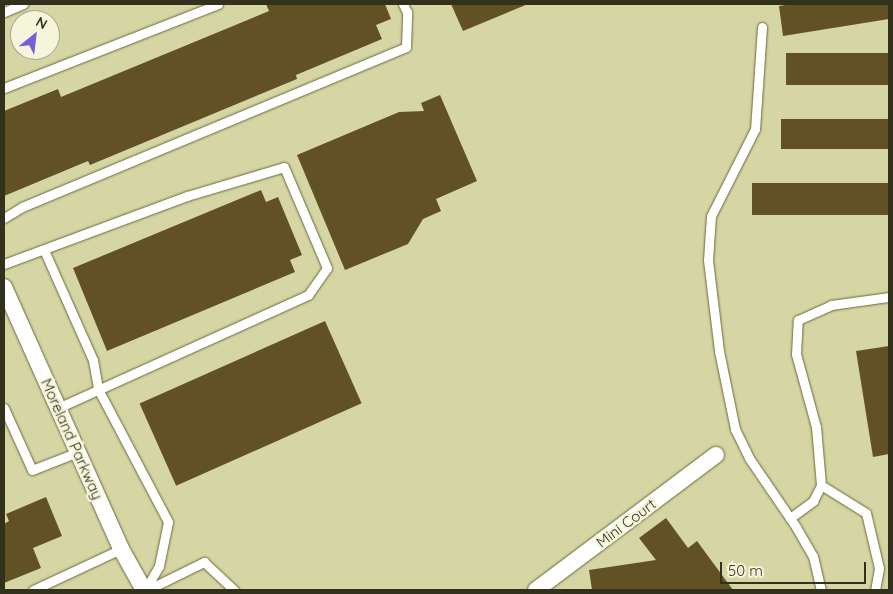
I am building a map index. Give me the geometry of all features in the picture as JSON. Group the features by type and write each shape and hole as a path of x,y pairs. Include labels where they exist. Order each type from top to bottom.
{"street":[{"name":"Moreland Parkway","path":"4,287 121,549 145,590"},
{"name":"Mini Court","path":"536,590 716,455"}],"lane":[{"path":"4,12 22,4"},
{"path":"4,88 218,4"},
{"path":"4,218 22,207 406,47 407,12 403,4"},
{"path":"762,27 754,129 711,216 708,260 719,351 735,428 748,458 790,518 813,556 821,590"},
{"path":"4,264 187,196 284,167 327,268 308,295 58,408"},
{"path":"44,250 93,360 98,389 168,522 158,566 145,590"},
{"path":"790,518 813,501 821,485 816,427 796,354 798,320 831,305 889,297"},
{"path":"4,408 32,470 78,452"},
{"path":"821,485 866,513 880,568 875,590"},
{"path":"33,590 121,549"},
{"path":"145,590 204,562 234,590"}],"building":[{"path":"266,4 385,4 391,19 376,25 382,39 296,75 297,79 90,165 88,161 4,196 4,111 58,89 61,97 269,11"},
{"path":"451,4 528,4 463,31"},
{"path":"792,4 889,4 889,19 783,36 779,6"},
{"path":"786,53 889,53 889,85 786,85"},
{"path":"440,95 477,181 436,199 441,211 423,219 408,244 345,270 297,155 399,112 424,111 421,103"},
{"path":"781,119 889,119 889,149 781,149"},
{"path":"752,183 889,183 889,215 752,215"},
{"path":"261,190 266,202 278,197 302,255 290,260 295,272 107,351 73,268"},
{"path":"325,321 362,403 176,486 140,404"},
{"path":"889,346 889,454 873,457 856,351"},
{"path":"46,497 62,536 33,548 41,568 4,583 4,524 9,521 6,514"},
{"path":"666,518 688,548 697,541 733,590 592,590 589,570 656,560 639,538"}]}
